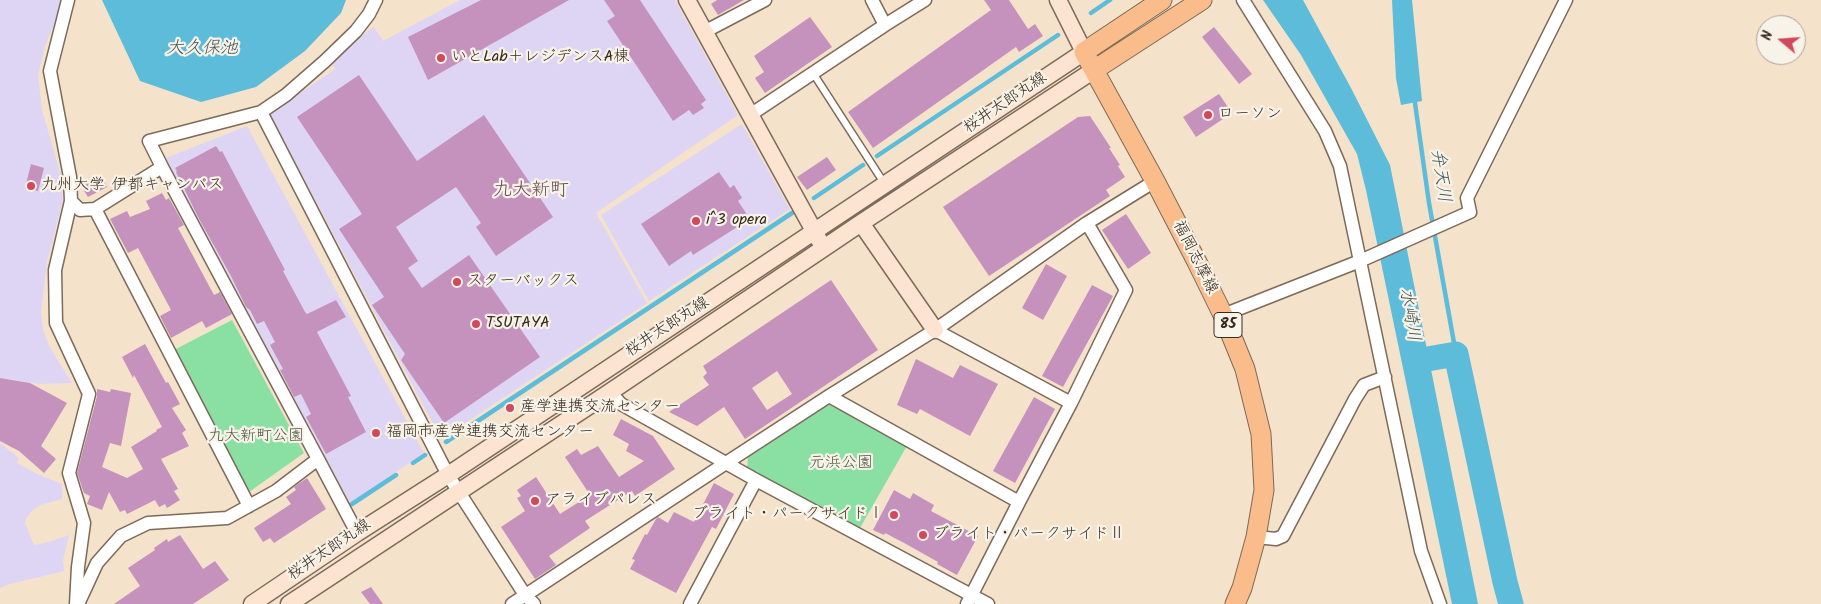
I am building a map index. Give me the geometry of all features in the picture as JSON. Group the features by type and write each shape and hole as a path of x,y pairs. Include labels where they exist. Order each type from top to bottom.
{"main road":[{"path":"687,0 823,248"},
{"path":"1058,0 1084,52 1162,0"},
{"path":"1094,70 1202,0"},
{"name":"福岡志摩線","path":"1084,52 1155,180 1223,315 1245,369 1261,434 1264,490 1256,537 1236,604"},
{"name":"桜井太郎丸線","path":"252,604 1084,52"},
{"name":"桜井太郎丸線","path":"289,604 1094,70"},
{"path":"861,223 935,330"}],"street":[{"path":"68,0 50,72 70,177 71,201 55,270 56,323 89,394 69,473 84,523 78,567 77,604"},
{"path":"357,533 149,140 261,112 286,95 356,31 369,14 376,0"},
{"path":"704,32 765,0"},
{"path":"872,0 885,25"},
{"path":"750,115 925,0"},
{"path":"1244,0 1325,131 1340,166 1421,551 1440,604"},
{"path":"1223,315 1360,260 1470,212 1467,198 1566,0"},
{"path":"261,112 448,475 530,600"},
{"path":"71,201 80,210 95,209 162,167"},
{"path":"512,604 530,600 726,463 935,330 1087,223 1155,180"},
{"path":"95,209 249,506"},
{"path":"969,600 1071,403 1126,290 1087,223"},
{"path":"935,330 1071,403"},
{"path":"1256,537 1276,539 1283,536 1355,399 1364,385 1385,377"},
{"path":"610,392 620,404 969,600 988,604"},
{"path":"829,396 1019,502"},
{"path":"77,604 97,563 121,536 148,523 226,518 276,491 318,459"},
{"path":"690,604 756,480"}],"lane":[{"path":"813,73 885,185"}],"shaded area":[{"name":"九州大学 伊都キャンパス","path":"0,0 64,0 45,46 38,75 42,110 60,172 63,200 47,262 41,312 43,329 49,346 72,383 39,384 0,378"},
{"path":"460,0 675,0 738,115 596,213 647,303 441,439 270,114 335,69 330,59 374,27 383,41"},
{"path":"742,124 790,209 649,301 601,215"},
{"name":"福岡市産学連携交流センター","path":"247,126 424,453 350,503 166,158"},
{"path":"0,443 19,458 17,463 37,474 62,484 62,499 40,505 26,518 25,523 34,545 69,535 63,560 64,571 0,588"}],"green space":[{"name":"九大新町公園","path":"232,320 304,453 249,492 245,491 172,351"},
{"name":"元浜公園","path":"828,404 908,444 860,528 747,469 748,457"}],"water":[{"name":"大久保池","path":"102,0 346,0 341,13 305,51 256,87 201,102 140,81"},
{"path":"1263,0 1303,0 1390,165 1478,604 1452,604 1357,154 1301,55"},
{"path":"1392,0 1412,0 1422,101 1401,105 1396,78"}],"building":[{"name":"いとLab＋レジデンスA棟","path":"481,0 569,0 428,80 408,37"},
{"path":"604,0 640,0 706,100 701,104 704,108 693,115 689,110 673,121 607,21 615,16"},
{"path":"717,0 744,0 718,15 711,4"},
{"path":"984,0 1009,0 1028,29 1035,24 1043,36 1019,52 1016,47 873,148 848,112 991,10"},
{"path":"810,17 832,47 765,93 755,78 764,72 754,56"},
{"path":"1214,27 1252,74 1239,84 1202,37"},
{"path":"359,75 417,161 484,115 553,217 496,256 476,227 481,223 456,187 396,227 418,261 408,268 422,288 469,255 540,357 444,423 401,360 405,354 372,305 384,297 339,229 362,214 297,117"},
{"name":"ローソン","path":"1219,94 1232,113 1196,137 1183,117"},
{"path":"1090,116 1111,148 1109,148 1125,177 1106,190 1110,196 989,276 943,207 1078,117"},
{"path":"216,146 220,152 222,151 305,312 307,314 336,300 346,317 317,332 351,396 348,397 366,432 326,454 306,417 311,414 301,394 294,397 280,370 283,369 270,345 275,342 264,321 257,324 250,310 246,307 176,172 175,168"},
{"path":"827,157 836,170 807,190 797,177"},
{"path":"31,164 44,168 38,191 25,188"},
{"name":"i^3 opera","path":"719,172 730,188 734,185 742,198 738,201 750,219 693,255 691,251 669,266 641,224"},
{"path":"101,175 107,187 88,197 81,186"},
{"path":"162,193 166,200 169,198 184,225 178,228 214,295 220,292 232,314 206,328 202,321 171,338 160,316 171,310 138,248 128,253 110,219 127,211 130,217 150,209 146,201"},
{"path":"1126,214 1151,253 1128,269 1102,230"},
{"path":"1046,264 1067,276 1043,320 1022,308"},
{"path":"831,280 878,350 745,439 724,407 697,426 669,412 709,385 703,377 707,373 703,366","holes":["777,371 792,394 767,410 752,388"]},
{"path":"1092,285 1113,296 1063,387 1042,376"},
{"path":"145,344 166,383 168,382 180,404 172,408 186,430 182,433 189,446 161,459 178,489 174,491 180,500 167,508 165,504 159,507 155,500 127,514 125,510 120,512 109,492 102,510 87,504 90,496 84,493 77,473 97,396 97,389 110,392 111,389 131,393 121,446 110,443 102,467 127,478 143,469 131,447 162,427 122,357"},
{"path":"916,359 953,378 960,365 998,384 970,436 920,409 917,414 897,405"},
{"path":"0,378 30,383 67,403 41,446 56,459 44,473 19,451 0,441"},
{"path":"1034,397 1055,409 1015,483 993,471"},
{"path":"621,419 653,436 675,469 635,496 632,491 585,521 590,528 549,556 556,565 535,579 501,527 525,511 517,498 521,496 517,490 536,477 560,514 590,495 565,457 577,449 581,455 598,446 619,477 644,461 626,451 629,444 613,435"},
{"path":"307,478 326,509 274,543 270,538 263,542 254,528 291,504 286,497 296,490 294,487"},
{"path":"714,483 734,494 716,529 712,527 676,593 630,569 635,560 632,559 645,534 647,535 656,519 658,517 668,523 674,512 694,522"},
{"path":"894,490 910,499 913,493 934,505 931,511 978,536 957,575 906,544 885,533 884,535 873,530"},
{"path":"180,535 203,569 215,561 229,580 193,604 114,604 140,586 128,568 155,550 154,548 167,539 168,542"},
{"path":"371,587 383,604 370,604 361,592"}],"waterway":[{"path":"1091,13 1110,0"},
{"path":"877,156 1058,35"},
{"name":"弁天川","path":"1414,96 1429,203 1456,354"},
{"path":"814,198 863,165"},
{"path":"446,442 792,213"},
{"name":"水崎川","path":"1412,341 1416,361 1456,354 1511,604"},
{"path":"413,463 425,455"},
{"path":"352,504 396,475"}],"place":[{"name":"いとLab＋レジデンスA棟","path":"441,58"},
{"name":"ローソン","path":"1208,115"},
{"name":"九州大学 伊都キャンパス","path":"31,186"},
{"name":"i^3 opera","path":"696,221"},
{"name":"スターバックス","path":"457,282"},
{"name":"TSUTAYA","path":"476,324"},
{"name":"産学連携交流センター","path":"510,408"},
{"name":"福岡市産学連携交流センター","path":"376,433"},
{"name":"アライブパレス","path":"535,501"},
{"name":"ブライト・パークサイドⅠ","path":"894,515"},
{"name":"ブライト・パークサイドⅡ","path":"923,535"}],"district":[{"name":"九大新町","path":"531,192"}]}
